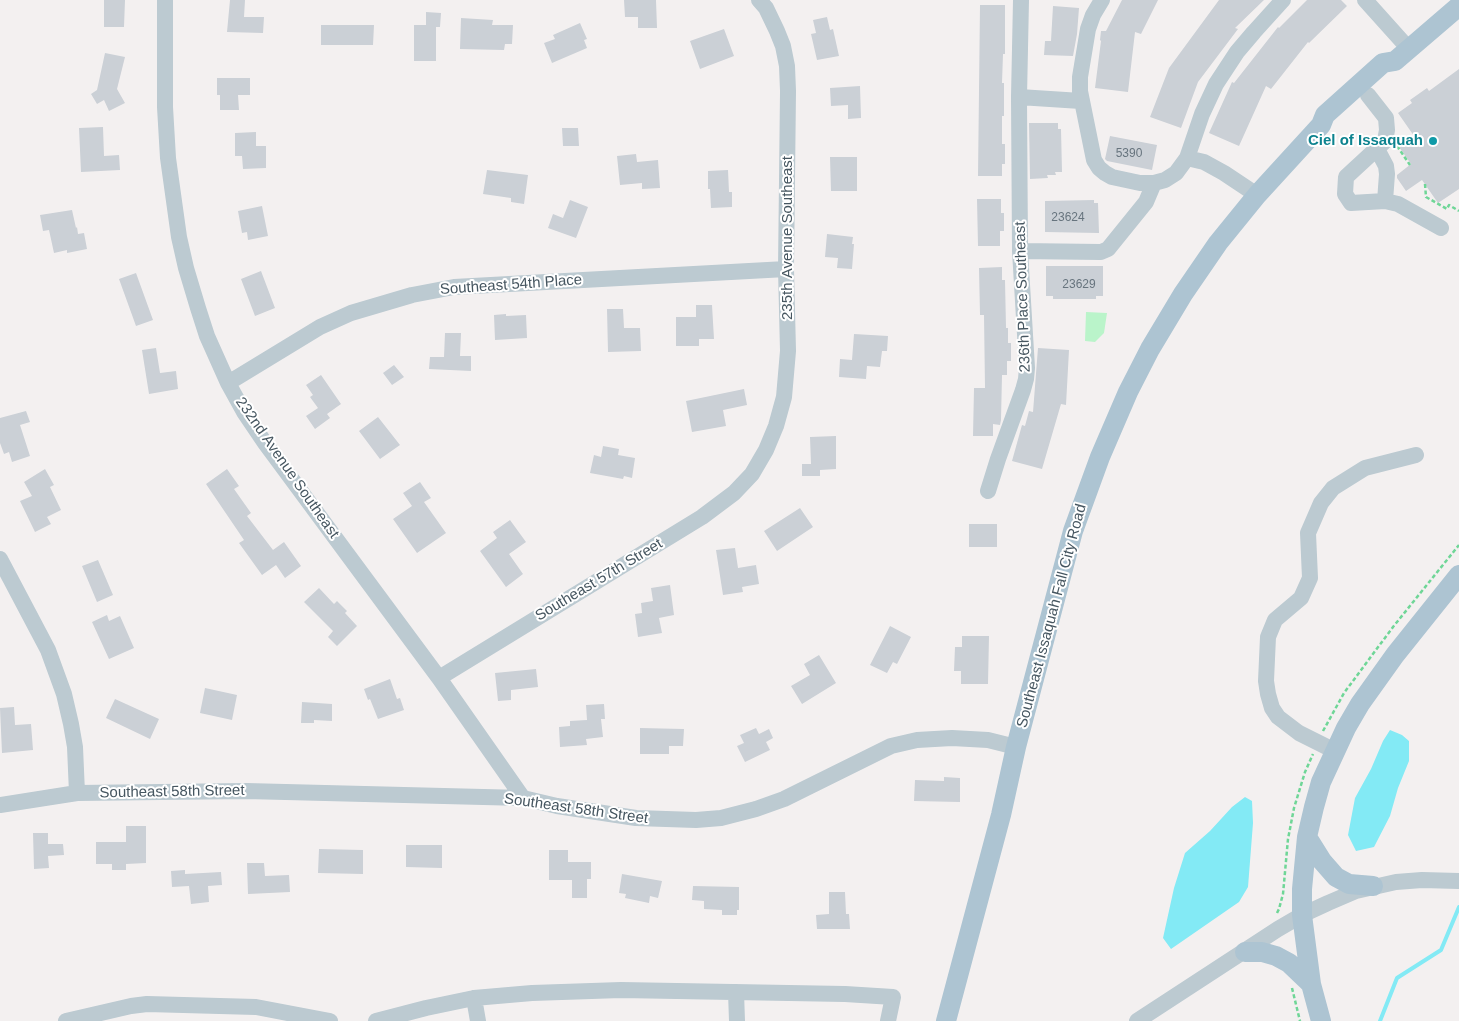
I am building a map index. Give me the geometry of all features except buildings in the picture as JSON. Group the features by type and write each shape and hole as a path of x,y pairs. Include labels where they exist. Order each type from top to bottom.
{"main road":[{"name":"Southeast Issaquah Fall City Road","path":"946,1021 1073,532 1103,449 1128,392 1169,317 1218,243 1257,195 1321,125 1324,115 1383,64 1401,55 1459,6"},
{"name":"Southeast Issaquah Fall City Road","path":"1321,125 1332,124 1368,95 1392,73 1401,55"},
{"path":"1313,1018 1311,984 1302,915 1302,889 1308,837 1321,782 1346,728 1365,697 1395,655 1459,575"},
{"path":"1308,837 1322,861 1336,877 1350,884 1373,886"},
{"path":"1245,952 1262,952 1276,956 1289,963 1311,984"}],"street":[{"name":"232nd Avenue Southeast","path":"165,0 165,107 168,158 179,237 186,268 207,336 228,383 244,412 265,443 439,678 523,798"},
{"name":"235th Avenue Southeast","path":"752,474 766,450 776,426 784,397 788,351 786,269 787,66 783,46 777,31 766,8 759,0"},
{"name":"236th Place Southeast","path":"988,490 1026,379 1020,251 1019,97 1021,0"},
{"path":"1102,0 1088,29 1080,77 1081,101 1094,160 1099,168 1105,174 1112,177 1140,183 1154,183 1165,180 1176,173 1186,158 1202,114 1216,84 1237,52 1284,0"},
{"path":"1365,0 1401,55"},
{"path":"1368,95 1386,118 1385,142 1346,177 1345,194 1351,203 1385,201 1398,204 1441,228"},
{"path":"1019,97 1081,101"},
{"path":"1377,149 1386,166 1385,201"},
{"path":"1186,158 1204,162 1257,195"},
{"path":"1020,251 1101,252 1108,249 1146,202 1154,183"},
{"name":"Southeast 54th Place","path":"228,383 320,327 351,313 412,295 454,287 786,269"},
{"path":"1335,751 1294,729 1278,717 1272,708 1266,681 1268,638 1276,620 1301,598 1310,578 1308,533 1322,503 1333,488 1365,468 1416,455"},
{"name":"Southeast 57th Street","path":"439,678 702,517 734,493 752,474"},
{"path":"0,559 48,650 64,694 75,747 77,793"},
{"name":"Southeast 58th Street","path":"0,805 77,793 246,791 523,798 556,806 636,818 704,820 721,818 756,809 784,799 892,746 917,740 952,738 988,740 1016,748"},
{"path":"1137,1021 1278,929 1302,915 1356,891 1396,882 1422,880 1459,881"},
{"path":"376,1021 474,998 532,993 621,990 845,994 893,997 888,1021"},
{"path":"736,992 737,1021"},
{"path":"474,998 478,1021"},
{"path":"66,1021 147,1004 198,1014 256,1007 330,1021"}],"path":[{"path":"1395,142 1410,165"},
{"path":"1425,184 1426,197 1447,209 1449,206 1459,211"},
{"path":"1290,984 1313,1018"}],"green space":[{"path":"1086,312 1107,313 1104,333 1095,342 1085,341"}],"water":[{"path":"1390,730 1402,735 1409,741 1409,761 1398,788 1390,816 1374,847 1356,851 1348,835 1355,798"},
{"path":"1245,797 1252,801 1253,823 1248,887 1239,902 1171,949 1163,938 1174,888 1185,853 1210,831 1232,807"}],"waterway":[{"path":"1380,1021 1397,978 1441,950 1459,907"}],"place":[{"name":"Ciel of Issaquah","path":"1433,141"}]}
